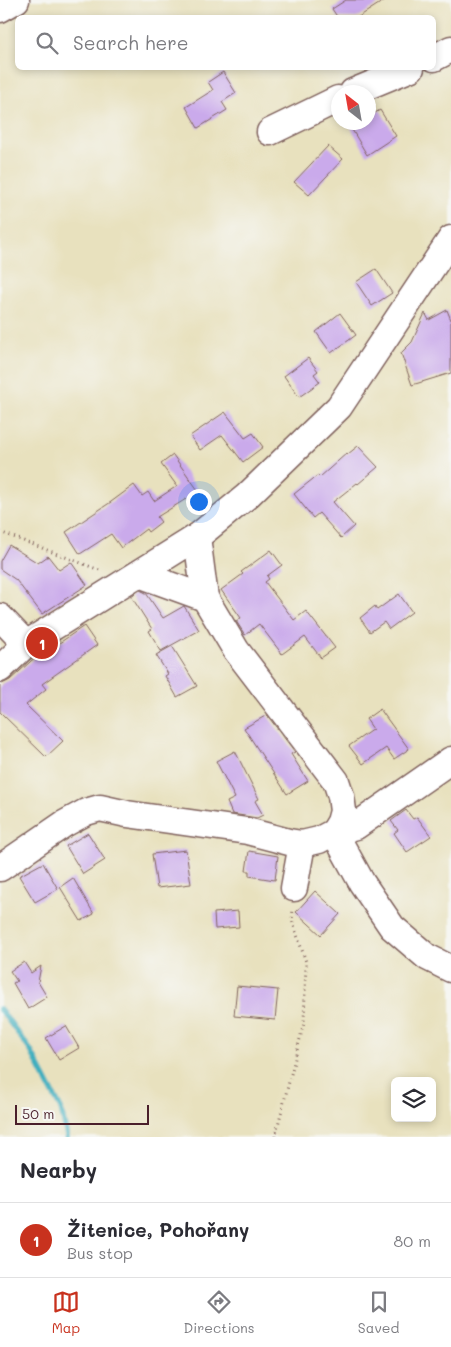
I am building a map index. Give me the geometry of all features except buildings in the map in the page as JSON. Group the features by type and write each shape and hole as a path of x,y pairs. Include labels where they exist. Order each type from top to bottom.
{"street":[{"path":"0,9 16,0"},
{"path":"436,57 451,49"},
{"path":"370,85 407,70"},
{"path":"270,132 331,102"},
{"path":"0,669 26,644 197,536 247,496 339,407 451,239"},
{"path":"197,536 205,598 236,650 336,781 342,796 343,811 340,822 334,832"},
{"path":"133,578 205,598"},
{"path":"0,617 26,644"},
{"path":"0,868 64,824 86,812 100,808 127,814 247,830 302,844 319,840 334,832 356,826 451,760"},
{"path":"334,832 362,883 392,927 427,957 451,969"},
{"path":"294,888 302,844"}],"path":[{"path":"0,532 133,578"},
{"path":"275,1137 304,1023 306,962 292,920 294,888"}],"waterway":[{"path":"0,1009 31,1051 61,1109 67,1137"}],"place":[{"name":"Žitenice, Pohořany","path":"42,643"}]}
